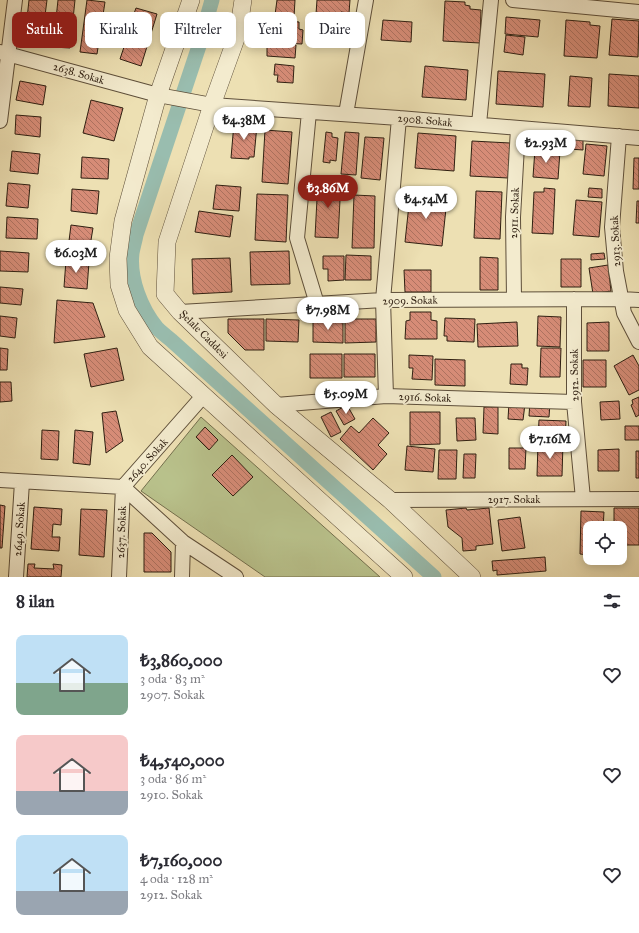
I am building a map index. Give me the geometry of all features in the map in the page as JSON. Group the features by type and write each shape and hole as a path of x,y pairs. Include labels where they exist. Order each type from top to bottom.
{"street":[{"path":"0,122 5,53 15,0"},
{"path":"192,0 158,95 123,221 118,258 119,285 127,310 150,347 404,577"},
{"name":"Şelale Caddesi","path":"243,0 238,33 212,105 167,242 166,294 180,312 276,405 390,500 472,577"},
{"path":"346,114 366,0"},
{"path":"480,124 491,0"},
{"path":"513,0 639,12"},
{"name":"2638. Sokak","path":"5,53 158,95 212,105"},
{"name":"2908. Sokak","path":"212,105 480,124 639,138"},
{"path":"309,112 297,238 317,304"},
{"path":"386,396 383,300 400,118"},
{"name":"2911. Sokak","path":"514,299 513,217 518,128"},
{"name":"2913. Sokak","path":"619,136 612,227 616,271 624,313 639,342"},
{"name":"2912. Sokak","path":"574,299 574,402 583,499"},
{"name":"2909. Sokak","path":"180,312 383,300 639,300"},
{"name":"2640. Sokak","path":"0,480 123,487 204,395"},
{"name":"2916. Sokak","path":"276,405 386,396 574,402"},
{"name":"2649. Sokak","path":"16,577 22,482"},
{"path":"123,487 183,542 236,577"},
{"name":"2637. Sokak","path":"119,577 123,487"},
{"name":"2917. Sokak","path":"390,500 639,499"},
{"path":"182,577 183,542"}],"green space":[{"path":"201,417 380,577 265,577 141,491"}],"building":[{"path":"29,0 47,0 45,12 28,12"},
{"path":"58,0 75,0 74,12 57,12"},
{"path":"87,0 105,2 103,12 85,12"},
{"path":"277,0 295,0 294,12 275,12"},
{"path":"317,0 350,0 349,12 316,12"},
{"path":"445,1 465,2 465,5 470,6 470,9 481,10 480,43 443,41"},
{"path":"136,8 150,12 135,12"},
{"path":"152,13 157,14 152,30"},
{"path":"85,15 85,48 98,48 97,54 80,52"},
{"path":"506,17 540,20 538,37 505,34"},
{"path":"612,19 639,21 638,57 609,55"},
{"path":"383,20 412,22 411,42 381,40"},
{"path":"566,20 590,22 590,25 600,26 597,58 564,56"},
{"path":"297,22 299,22 299,29 303,30 302,44 297,44"},
{"path":"506,35 525,37 523,55 504,52"},
{"path":"124,48 147,48 141,66 120,59"},
{"path":"267,48 296,48 295,58 267,56"},
{"path":"275,64 294,66 293,83 277,82 278,75 274,75"},
{"path":"425,66 468,70 466,100 422,97"},
{"path":"498,71 545,74 543,107 496,104"},
{"path":"609,74 639,76 639,108 608,106"},
{"path":"570,76 592,78 590,107 568,106"},
{"path":"20,81 46,86 43,105 16,100"},
{"path":"91,100 123,108 114,141 83,133"},
{"path":"16,115 41,117 40,137 15,134"},
{"path":"234,123 257,125 254,157 249,157 249,159 231,158"},
{"path":"265,130 292,132 288,184 262,182"},
{"path":"326,132 332,133 332,137 338,138 336,161 330,160 330,163 323,162"},
{"path":"345,132 359,133 356,175 341,174"},
{"path":"418,133 456,136 454,171 415,168"},
{"path":"365,137 384,138 380,180 361,178"},
{"path":"569,138 583,138 583,150 569,149"},
{"path":"472,141 510,143 508,178 470,176"},
{"path":"586,144 607,146 604,176 583,174"},
{"path":"535,149 560,151 558,179 533,177"},
{"path":"12,151 40,154 38,174 10,171"},
{"path":"82,157 109,159 108,179 81,178"},
{"path":"634,158 639,158 639,189 633,189"},
{"path":"318,180 341,181 338,238 315,237"},
{"path":"8,183 30,185 28,208 6,206"},
{"path":"216,185 241,187 239,211 213,209"},
{"path":"544,188 555,189 553,234 532,233 534,192 544,192"},
{"path":"589,188 602,189 602,198 588,197"},
{"path":"72,189 99,191 97,214 71,211"},
{"path":"476,191 502,192 500,239 474,238"},
{"path":"257,194 288,195 286,242 255,240"},
{"path":"354,195 375,196 374,248 352,248"},
{"path":"410,195 447,199 442,246 405,242"},
{"path":"576,200 602,202 599,237 573,235"},
{"path":"637,201 639,201 639,223 636,223"},
{"path":"199,211 233,216 230,237 195,232"},
{"path":"7,217 38,219 37,239 6,238"},
{"path":"71,225 93,228 89,252 68,249"},
{"path":"0,251 29,253 28,272 0,271"},
{"path":"289,251 290,284 251,285 250,252"},
{"path":"604,253 605,259 591,260 591,254"},
{"path":"346,255 371,256 371,280 345,280"},
{"path":"323,256 344,256 344,280 328,281 328,269 323,269"},
{"path":"480,257 498,258 498,290 480,290"},
{"path":"230,258 232,292 193,294 192,259"},
{"path":"561,259 581,259 581,287 561,287"},
{"path":"66,260 89,262 87,289 64,287"},
{"path":"608,265 611,291 593,294 589,268"},
{"path":"404,270 431,270 431,292 405,292"},
{"path":"0,287 23,289 21,305 0,303"},
{"path":"57,300 93,303 105,337 54,343"},
{"path":"410,312 431,312 431,320 437,321 437,339 405,339 406,321 410,320"},
{"path":"0,316 17,318 15,338 0,336"},
{"path":"538,316 561,317 560,347 537,346"},
{"path":"445,318 475,319 474,342 447,341 447,336 444,336"},
{"path":"228,319 264,319 264,350 245,350 228,333"},
{"path":"266,319 299,320 298,342 266,341"},
{"path":"313,319 343,320 343,343 313,342"},
{"path":"345,319 376,319 376,342 345,343"},
{"path":"517,322 518,346 478,347 477,324"},
{"path":"609,322 609,351 587,351 587,323"},
{"path":"0,348 8,349 7,370 0,370"},
{"path":"117,348 124,380 91,387 84,354"},
{"path":"541,348 561,348 560,377 540,377"},
{"path":"310,354 342,354 342,378 310,378"},
{"path":"344,354 375,354 375,377 344,377"},
{"path":"409,355 433,356 432,380 412,379 413,368 409,368"},
{"path":"633,355 639,366 639,390 629,395 614,366"},
{"path":"435,359 465,360 465,386 435,385"},
{"path":"583,360 606,360 606,387 583,387"},
{"path":"511,364 522,364 522,368 528,368 527,385 510,384"},
{"path":"0,382 11,382 12,401 0,402"},
{"path":"639,397 639,415 636,417 631,405 633,404 632,400"},
{"path":"530,401 550,403 549,417 529,416"},
{"path":"619,401 620,419 601,420 600,402"},
{"path":"509,403 525,404 523,420 508,419"},
{"path":"347,405 355,419 344,425 336,411"},
{"path":"484,407 498,407 498,434 483,433"},
{"path":"116,411 123,441 106,453 102,413"},
{"path":"331,412 341,432 331,437 321,417"},
{"path":"410,412 440,412 440,444 410,445"},
{"path":"373,418 389,433 378,445 387,454 373,470 340,439 351,426 359,433"},
{"path":"456,418 475,418 476,440 457,441"},
{"path":"539,420 566,421 565,441 538,440"},
{"path":"625,426 639,426 639,440 625,440"},
{"path":"205,427 218,440 209,450 196,437"},
{"path":"42,430 59,431 58,460 41,459"},
{"path":"75,430 93,432 90,465 73,463"},
{"path":"538,443 563,443 562,476 537,476"},
{"path":"407,446 435,449 433,472 405,470"},
{"path":"509,448 526,448 525,469 509,469"},
{"path":"619,449 619,471 598,471 598,450"},
{"path":"439,450 457,450 456,479 438,479"},
{"path":"636,451 639,451 639,478 636,478"},
{"path":"464,454 476,454 475,478 463,478"},
{"path":"232,455 253,477 233,496 212,475"},
{"path":"0,505 5,506 2,548 0,548"},
{"path":"34,507 62,509 61,525 53,524 52,537 60,537 59,551 31,549"},
{"path":"466,508 467,510 489,508 493,544 476,546 476,550 463,551 462,538 448,527 446,510"},
{"path":"614,508 639,508 639,545 627,545 627,521 614,521"},
{"path":"81,509 107,510 104,557 79,555"},
{"path":"581,511 604,512 603,521 583,521 583,554 580,554"},
{"path":"520,517 525,548 502,551 498,520"},
{"path":"144,533 152,533 171,552 171,572 144,572"},
{"path":"545,557 546,571 497,575 497,570 493,571 492,561"},
{"path":"28,564 35,564 34,568 54,569 53,564 62,565 61,577 27,577"}],"waterway":[{"path":"212,0 199,46 136,235 132,253 132,273 137,293 146,312 159,330 434,577"}]}
